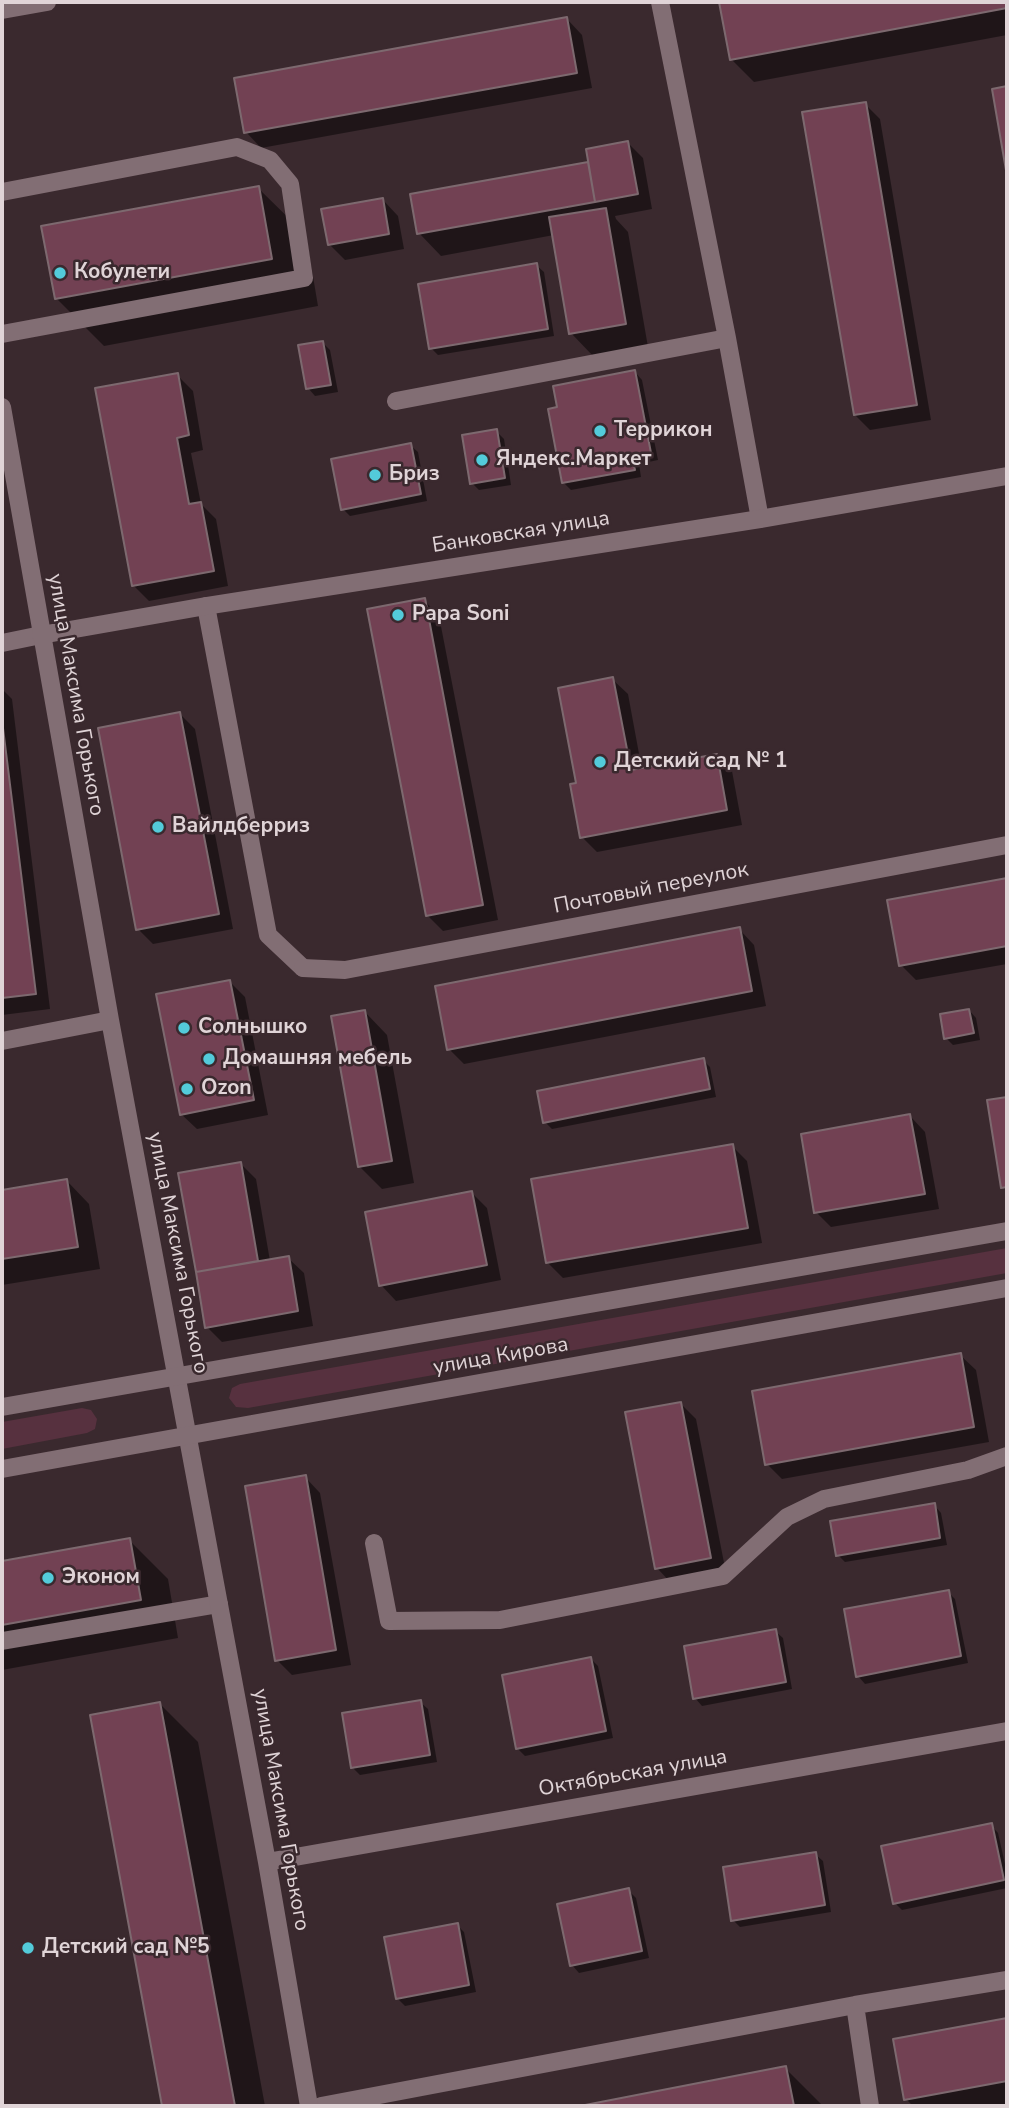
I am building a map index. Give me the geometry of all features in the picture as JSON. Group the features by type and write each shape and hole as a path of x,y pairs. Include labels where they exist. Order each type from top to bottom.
{"street":[{"path":"2,10 47,2"},
{"path":"660,2 760,519"},
{"path":"2,192 237,147 270,160 289,184 304,278 2,334"},
{"path":"396,401 727,338"},
{"name":"улица Максима Горького","path":"2,407 110,1020 267,1862 309,2106"},
{"name":"Банковская улица","path":"2,643 206,606 760,519 1007,475"},
{"name":"Почтовый переулок","path":"206,606 268,935 303,968 345,970 1007,845"},
{"path":"2,1041 110,1020"},
{"name":"улица Кирова","path":"2,1407 1007,1231"},
{"name":"улица Кирова","path":"2,1469 1007,1289"},
{"path":"374,1543 389,1621 500,1620 723,1576 787,1517 824,1499 968,1470 1007,1456"},
{"path":"2,1642 219,1604"},
{"name":"Октябрьская улица","path":"267,1862 1007,1731"},
{"path":"321,2106 855,2005 1007,1980"},
{"path":"855,2005 870,2106"}],"shaded area":[{"path":"1007,1248 1007,1273 248,1408 236,1407 229,1398 232,1388 240,1384"},
{"path":"82,1408 91,1410 97,1419 95,1429 87,1433 2,1449 2,1422"}],"building":[{"path":"719,2 1007,2 1007,8 730,60"},
{"path":"567,17 577,73 244,133 234,78"},
{"path":"1007,86 1007,176 992,89"},
{"path":"866,102 917,405 854,415 802,112"},
{"path":"628,141 638,194 595,202 586,149"},
{"path":"588,162 595,202 417,234 410,194"},
{"path":"259,186 272,259 55,299 41,226"},
{"path":"383,198 389,234 328,245 321,209"},
{"path":"606,208 626,324 569,334 549,217"},
{"path":"537,263 548,329 429,349 418,284"},
{"path":"323,341 331,385 306,389 298,345"},
{"name":"Террикон","path":"635,370 651,453 632,457 635,470 562,483 548,409 557,407 553,386"},
{"path":"178,373 189,435 177,438 189,504 201,502 214,571 132,586 95,388"},
{"path":"497,429 505,478 470,484 462,435"},
{"path":"411,443 421,494 341,510 331,459"},
{"path":"425,598 483,905 426,916 367,609"},
{"name":"Детский сад № 1","path":"613,677 631,770 717,754 727,810 580,838 570,784 576,783 558,688"},
{"path":"180,712 219,914 136,930 98,728"},
{"path":"2,720 36,994 2,998"},
{"path":"1007,878 1007,946 899,966 887,900"},
{"path":"740,927 752,991 447,1050 435,986"},
{"path":"230,980 254,1100 180,1115 156,994"},
{"path":"969,1009 974,1033 944,1039 940,1014"},
{"path":"365,1010 392,1161 358,1167 331,1016"},
{"path":"704,1058 710,1089 543,1123 537,1091"},
{"path":"1007,1097 1007,1187 1001,1188 987,1100"},
{"path":"910,1114 925,1194 814,1213 801,1134"},
{"path":"733,1144 748,1228 546,1263 531,1179"},
{"path":"241,1162 258,1261 196,1272 178,1173"},
{"path":"67,1179 78,1247 2,1259 2,1190"},
{"path":"472,1191 487,1265 379,1286 365,1212"},
{"path":"289,1256 298,1311 205,1328 196,1272"},
{"path":"961,1353 974,1427 765,1465 752,1391"},
{"path":"681,1402 711,1558 655,1569 625,1412"},
{"path":"306,1475 336,1650 275,1661 245,1486"},
{"path":"935,1503 940,1538 836,1556 830,1521"},
{"path":"130,1538 141,1600 2,1625 2,1561"},
{"path":"949,1590 961,1656 856,1677 844,1609"},
{"path":"776,1629 786,1682 693,1699 684,1646"},
{"path":"591,1657 606,1731 516,1749 502,1675"},
{"path":"421,1700 430,1755 351,1768 342,1713"},
{"path":"160,1702 235,2106 162,2106 90,1715"},
{"path":"992,1823 1004,1880 893,1904 881,1846"},
{"path":"816,1852 825,1905 731,1921 723,1867"},
{"path":"629,1888 642,1951 570,1966 557,1904"},
{"path":"458,1923 469,1985 396,1999 384,1937"},
{"path":"1007,2018 1007,2081 904,2100 893,2039"},
{"path":"786,2066 794,2106 580,2106"}],"place":[{"name":"Кобулети","path":"60,273"},
{"name":"Террикон","path":"600,431"},
{"name":"Яндекс.Маркет","path":"482,460"},
{"name":"Бриз","path":"375,475"},
{"name":"Papa Soni","path":"398,615"},
{"name":"Детский сад № 1","path":"600,762"},
{"name":"Вайлдберриз","path":"158,827"},
{"name":"Солнышко","path":"184,1028"},
{"name":"Домашняя мебель","path":"209,1059"},
{"name":"Ozon","path":"187,1089"},
{"name":"Эконом","path":"48,1578"},
{"name":"Детский сад №5","path":"28,1948"}]}
